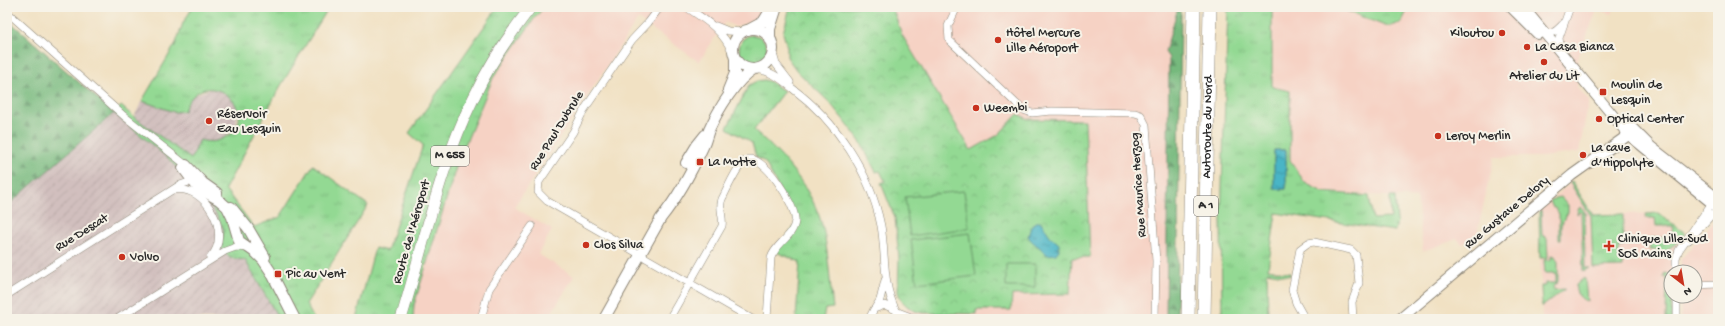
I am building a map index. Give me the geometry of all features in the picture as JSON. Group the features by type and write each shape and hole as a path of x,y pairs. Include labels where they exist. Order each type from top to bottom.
{"highway":[{"path":"1185,7 1187,90 1192,100"},
{"name":"Autoroute du Nord","path":"1188,319 1194,7"},
{"name":"Autoroute du Nord","path":"1204,319 1210,7"},
{"path":"1208,92 1216,64 1218,7"}],"main road":[{"name":"Route de l'Aéroport","path":"401,319 444,170 462,123 487,71 508,37 531,7"},
{"path":"721,109 735,73 735,40 746,31 763,22 772,7"},
{"path":"604,319 661,218 673,203 699,155 710,129 721,109 738,83 754,69 767,63 772,50 770,28 777,7"},
{"path":"1511,7 1566,60"},
{"path":"1523,7 1566,60 1632,133 1717,202"},
{"path":"746,31 759,31 770,40"},
{"path":"734,57 744,67 754,69"},
{"name":"Rue Gustave Delory","path":"1400,319 1578,170 1632,133"},
{"path":"184,166 193,182 201,190 219,200 227,207 232,217 238,239 243,247 260,256 271,272"},
{"path":"184,166 225,200 248,228 265,258 295,319"}],"street":[{"name":"Rue Paul Dubrule","path":"640,255 547,201 540,195 537,188 539,182 573,132 592,97 632,40 648,23 660,7"},
{"path":"686,7 709,22 728,31 746,31"},
{"name":"Rue Maurice Herzog","path":"957,7 948,26 948,40 1023,110 1032,113 1052,111 1135,113 1143,118 1146,125 1156,261 1155,319"},
{"path":"1566,60 1559,44 1563,24 1570,7"},
{"path":"7,12 124,116 184,166"},
{"path":"709,22 725,38 734,57"},
{"path":"1543,32 1549,34 1555,32 1563,24"},
{"path":"772,50 774,60 778,68 802,96 831,125 848,148 860,169 872,197 879,219 890,298 898,313"},
{"path":"754,69 769,72 802,96"},
{"path":"669,319 722,226 723,220 720,204 743,162 748,159 754,159 761,162 779,185 795,215 792,228 775,250 771,258 767,319"},
{"path":"193,182 207,186"},
{"name":"Rue Descat","path":"7,295 170,191 182,184 193,182"},
{"path":"170,191 181,189 193,192 206,205 216,220 220,236 216,249 204,264"},
{"path":"1676,264 1676,258 1679,250 1717,202"},
{"path":"481,319 489,289 532,226"},
{"path":"117,319 225,251 243,247 248,228"},
{"path":"1305,319 1294,298 1292,286 1298,251 1305,244 1314,242 1351,250 1356,255 1359,283 1352,302 1353,319"},
{"path":"640,255 752,319"},
{"path":"871,314 882,294 886,270"},
{"path":"1703,285 1718,284"},
{"path":"1677,304 1677,319"},
{"path":"864,319 885,305 898,313 916,319"}],"shaded area":[{"path":"544,7 762,7 757,18 736,27 725,22 699,62 638,19 514,207 552,230 538,254 574,276 548,319 413,319 414,305 457,164 493,78"},
{"path":"892,7 1177,7 1165,52 1169,58 1166,319 907,319 907,306 915,311 976,314 976,310 1011,310 1012,295 1044,295 1072,257 1090,257 1085,120 1028,119 1018,114 998,135 971,150 902,35"},
{"path":"1272,7 1615,7 1612,14 1597,10 1578,58 1577,87 1589,101 1579,152 1543,157 1494,157 1476,238 1462,244 1457,239 1423,251 1417,198 1323,192 1305,183 1290,159 1290,91 1272,87"},
{"path":"210,89 226,92 234,101 238,109 236,127 218,142 208,142 191,159 134,117 142,101 174,112 187,103 193,95"},
{"path":"114,113 168,158 204,198 216,214 224,230 230,258 245,260 279,319 7,319 7,206"},
{"name":"Clinique Lille-Sud SOS Mains","path":"1572,182 1593,215 1658,213 1685,233 1672,255 1672,264 1663,264 1663,304 1672,304 1672,319 1542,319 1539,210"},
{"path":"1717,217 1718,319 1681,319 1680,304 1703,304 1703,264 1681,264 1681,259"}],"green space":[{"path":"193,7 329,7 280,87 225,189 254,227 280,217 313,165 368,205 306,304 314,319 279,319 245,260 230,258 221,248 224,230 216,214 204,198 168,158 114,113 121,106 191,159 200,140 211,142 222,139 229,135 238,125 239,114 235,103 226,94 216,89 204,89 193,96 184,111 174,112 142,101 176,43 183,23"},
{"path":"498,7 544,7 493,78 457,164 414,305 413,319 356,319 375,248 387,251 423,145 409,133"},
{"path":"790,7 892,7 902,35 971,150 998,135 1018,114 1028,119 1085,120 1090,257 1072,258 1070,294 1012,295 1011,310 976,310 976,314 922,313 915,311 901,300 898,292 899,258 895,218 881,183 885,181 880,171 876,172 861,143 851,129 830,103 797,71 787,57 787,47 783,33"},
{"path":"1228,7 1272,7 1272,87 1290,91 1290,160 1305,183 1323,192 1369,196 1373,219 1391,218 1390,197 1395,197 1397,221 1395,231 1276,213 1268,269 1290,273 1290,276 1267,272 1268,319 1222,319 1221,218","holes":["1274,150 1286,150 1286,189 1274,189"]},
{"path":"1337,7 1409,7 1401,23 1385,26"},
{"path":"1178,8 1181,14 1177,319 1166,319 1169,58 1165,52"},
{"path":"7,19 114,113 7,206"},
{"path":"753,35 759,36 763,39 766,43 766,55 763,59 759,62 753,63 747,62 743,59 740,55 739,49 740,43 743,39 747,36"},
{"path":"764,80 771,82 784,91 754,130 778,153 799,178 808,192 821,222 825,238 833,308 825,309 823,319 796,319 800,262 776,252 797,223 765,162 756,157 752,143 727,128 749,85 757,81"},
{"path":"1572,182 1593,215 1623,214 1623,246 1619,247 1619,260 1623,260 1623,267 1593,268 1591,216 1570,183"},
{"path":"964,191 969,228 910,236 905,197"},
{"path":"1561,197 1568,205 1568,212 1561,225 1561,239 1559,239 1559,214 1555,208 1553,208 1550,201"},
{"path":"1581,207 1587,215 1584,212 1585,268 1589,268 1583,271 1581,211 1577,214 1578,209"},
{"path":"1541,211 1542,235 1547,238 1548,258 1540,258 1539,212"},
{"path":"1658,213 1685,233 1681,240 1668,249 1660,259 1658,258 1658,250 1650,250 1650,238 1671,237 1673,226 1656,226 1655,218 1646,218 1646,214"},
{"path":"970,233 976,276 917,283 911,240"},
{"path":"1551,255 1555,256 1558,262 1558,282 1553,286 1554,290 1565,289 1542,307 1541,286 1545,286 1545,283 1556,283 1556,273 1545,273 1544,260 1551,260"},
{"path":"1006,264 1035,264 1035,287 1006,287"},
{"path":"1584,278 1587,302 1578,295 1576,291 1576,285"},
{"path":"1666,304 1672,304 1672,319 1666,319"}],"water":[{"path":"1274,150 1286,150 1286,189 1274,189"},
{"path":"1035,222 1041,222 1050,236 1059,244 1059,250 1056,254 1047,255 1032,242 1028,236 1031,227"}],"place":[{"name":"Kiloutou","path":"1502,33"},
{"name":"Hôtel Mercure Lille Aéroport","path":"998,40"},
{"name":"La Casa Bianca","path":"1527,47"},
{"name":"Atelier du Lit","path":"1544,62"},
{"name":"Moulin de Lesquin","path":"1603,92"},
{"name":"Weembi","path":"976,108"},
{"name":"Optical Center","path":"1599,119"},
{"name":"Réservoir Eau Lesquin","path":"209,121"},
{"name":"Leroy Merlin","path":"1438,136"},
{"name":"La cave d’Hippolyte","path":"1583,155"},
{"name":"La Motte","path":"700,162"},
{"name":"Clos Silva","path":"586,245"},
{"name":"Clinique Lille-Sud SOS Mains","path":"1609,246"},
{"name":"Volvo","path":"122,257"},
{"name":"Pic au Vent","path":"278,274"}]}
